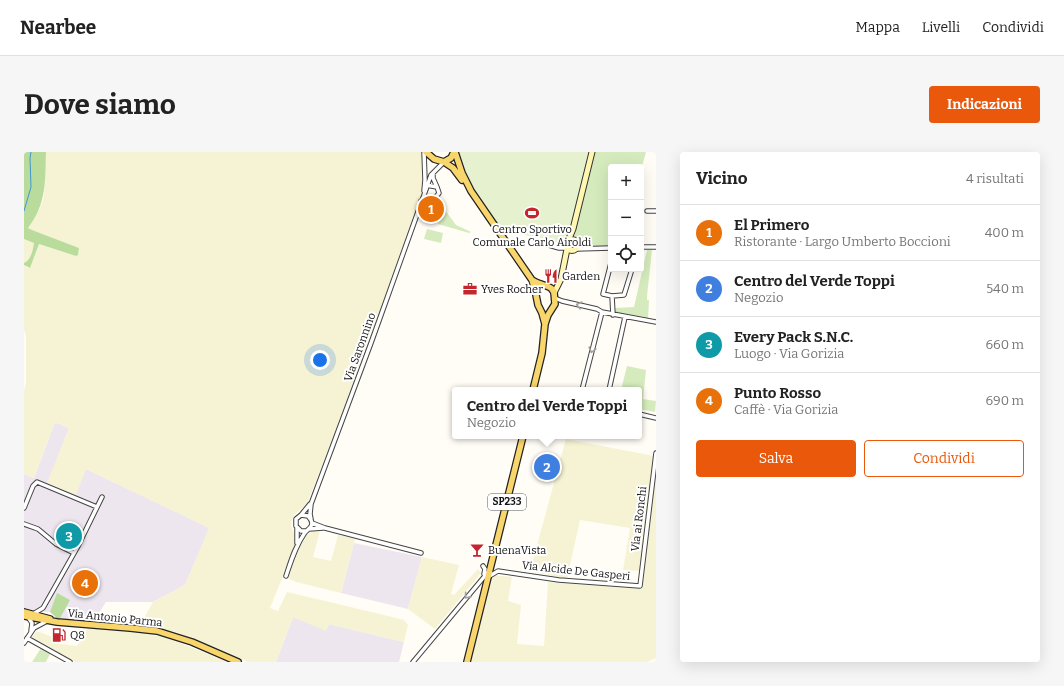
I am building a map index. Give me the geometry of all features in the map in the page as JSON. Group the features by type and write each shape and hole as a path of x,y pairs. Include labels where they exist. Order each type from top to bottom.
{"main road":[{"path":"425,152 434,159 444,162 453,168 469,187 532,280 536,293 537,304 545,324"},
{"path":"444,162 452,158 454,152"},
{"path":"454,152 469,187"},
{"path":"532,280 552,289 555,304 545,324 543,348 534,387"},
{"path":"536,293 538,288 545,286"},
{"path":"540,309 546,311 552,310"},
{"name":"SP233","path":"467,662 486,577 490,569 522,439"},
{"name":"Via Antonio Parma","path":"27,615 57,622 157,631 192,642 238,662"}],"street":[{"name":"Via Saronnino","path":"425,152 426,187"},
{"path":"592,152 569,247 554,296 562,301 597,309 613,315 656,322"},
{"name":"Via Saronnino","path":"286,576 297,544 307,530 311,528 311,504 371,343 426,187 433,172 444,162"},
{"path":"421,201 436,197 439,194 440,191 433,178 433,172"},
{"path":"433,197 430,196 426,187 437,187"},
{"path":"647,211 656,211"},
{"path":"573,229 575,242"},
{"path":"538,242 557,247 608,248"},
{"path":"569,247 575,242"},
{"path":"569,247 575,242"},
{"path":"575,242 592,248"},
{"path":"644,247 656,247"},
{"path":"608,272 603,294 612,296 624,295 631,272"},
{"path":"545,286 554,284 561,277"},
{"path":"612,296 613,315"},
{"path":"583,387 602,312"},
{"path":"610,387 625,317"},
{"path":"642,415 656,418"},
{"name":"Via ai Ronchi","path":"640,586 656,453"},
{"path":"24,508 33,486 38,482 97,507"},
{"path":"31,632 32,623 27,615 43,608 74,553 102,498"},
{"name":"Via Saronnino","path":"297,544 297,528 295,522 311,504"},
{"path":"300,515 306,515 311,521 325,528 421,553"},
{"path":"24,524 38,529 56,544 74,553"},
{"path":"297,528 301,531 325,528"},
{"path":"483,566 486,569 486,577"},
{"name":"Via Alcide De Gasperi","path":"413,662 438,630 486,577 498,571 559,580 640,586"},
{"path":"24,643 31,632 45,618 43,608"},
{"path":"28,638 70,662"}],"shaded area":[{"path":"46,152 421,152 423,169 421,195 361,364 307,504 294,515 292,520 291,526 295,540 302,542 312,531 320,531 313,557 331,561 338,535 355,539 341,593 296,582 283,576 270,608 278,611 287,592 404,620 408,625 404,642 329,624 326,631 293,617 276,662 248,662 176,632 140,625 153,602 185,585 209,528 86,469 76,495 47,483 69,428 55,422 34,478 24,474 24,391 26,382 26,336 24,330 24,265 30,268 39,244 76,256 78,255 79,250 79,248 28,228 40,208 44,196"},
{"path":"24,239 34,242 34,248 28,261 24,263"},
{"path":"55,422 69,428 48,483 86,469 210,528 185,585 153,602 106,602 93,622 59,620 50,612 24,611 24,474 34,478"},
{"path":"566,439 654,456 641,571 623,570 630,528 580,520 567,579 530,571"},
{"path":"656,463 656,658 647,662 471,662 492,575 512,577 508,601 521,605 517,644 544,646 548,582 642,589"},
{"path":"354,543 422,557 408,609 341,593"},
{"path":"422,557 459,565 451,594 454,595 478,569 481,573 435,629 408,609"},
{"path":"293,617 326,630 329,624 404,642 399,662 276,662"},
{"path":"88,628 165,637 228,662 75,662 32,637 37,631 55,638 52,643 77,646"}],"green space":[{"path":"24,152 46,152 45,182 42,201 39,210 28,228 79,248 78,255 76,256 39,244 30,268 24,265 31,254 34,243 24,239"},
{"name":"Centro Sportivo Comunale Carlo Airoldi","path":"459,152 589,152 568,237 561,244 501,229 470,184"},
{"path":"594,152 646,152 643,164 608,164 608,246 585,245 581,243 574,235"},
{"path":"430,200 442,206 456,225 471,232 469,233 438,224 439,220 437,219 437,215 424,212 423,215 421,214 425,203"},
{"path":"427,229 443,233 441,243 424,239"},
{"path":"647,250 652,250 647,296 647,300 649,300 648,319 615,312 615,308 634,307 642,272 644,272"},
{"path":"627,366 646,370 643,399 656,401 655,412 642,410 642,387 622,387"},
{"path":"57,593 70,600 59,620 50,612"},
{"path":"41,648 50,654 46,662 32,662"}],"waterway":[{"path":"24,211 31,187 31,152"}],"place":[{"name":"El Primero","path":"431,209"},
{"name":"Centro Sportivo Comunale Carlo Airoldi","path":"532,213"},
{"name":"Garden","path":"551,276"},
{"name":"Yves Rocher","path":"470,289"},
{"name":"Centro del Verde Toppi","path":"547,467"},
{"name":"Every Pack S.N.C.","path":"69,536"},
{"name":"BuenaVista","path":"477,550"},
{"name":"Punto Rosso","path":"85,583"},
{"name":"Q8","path":"59,635"}]}
